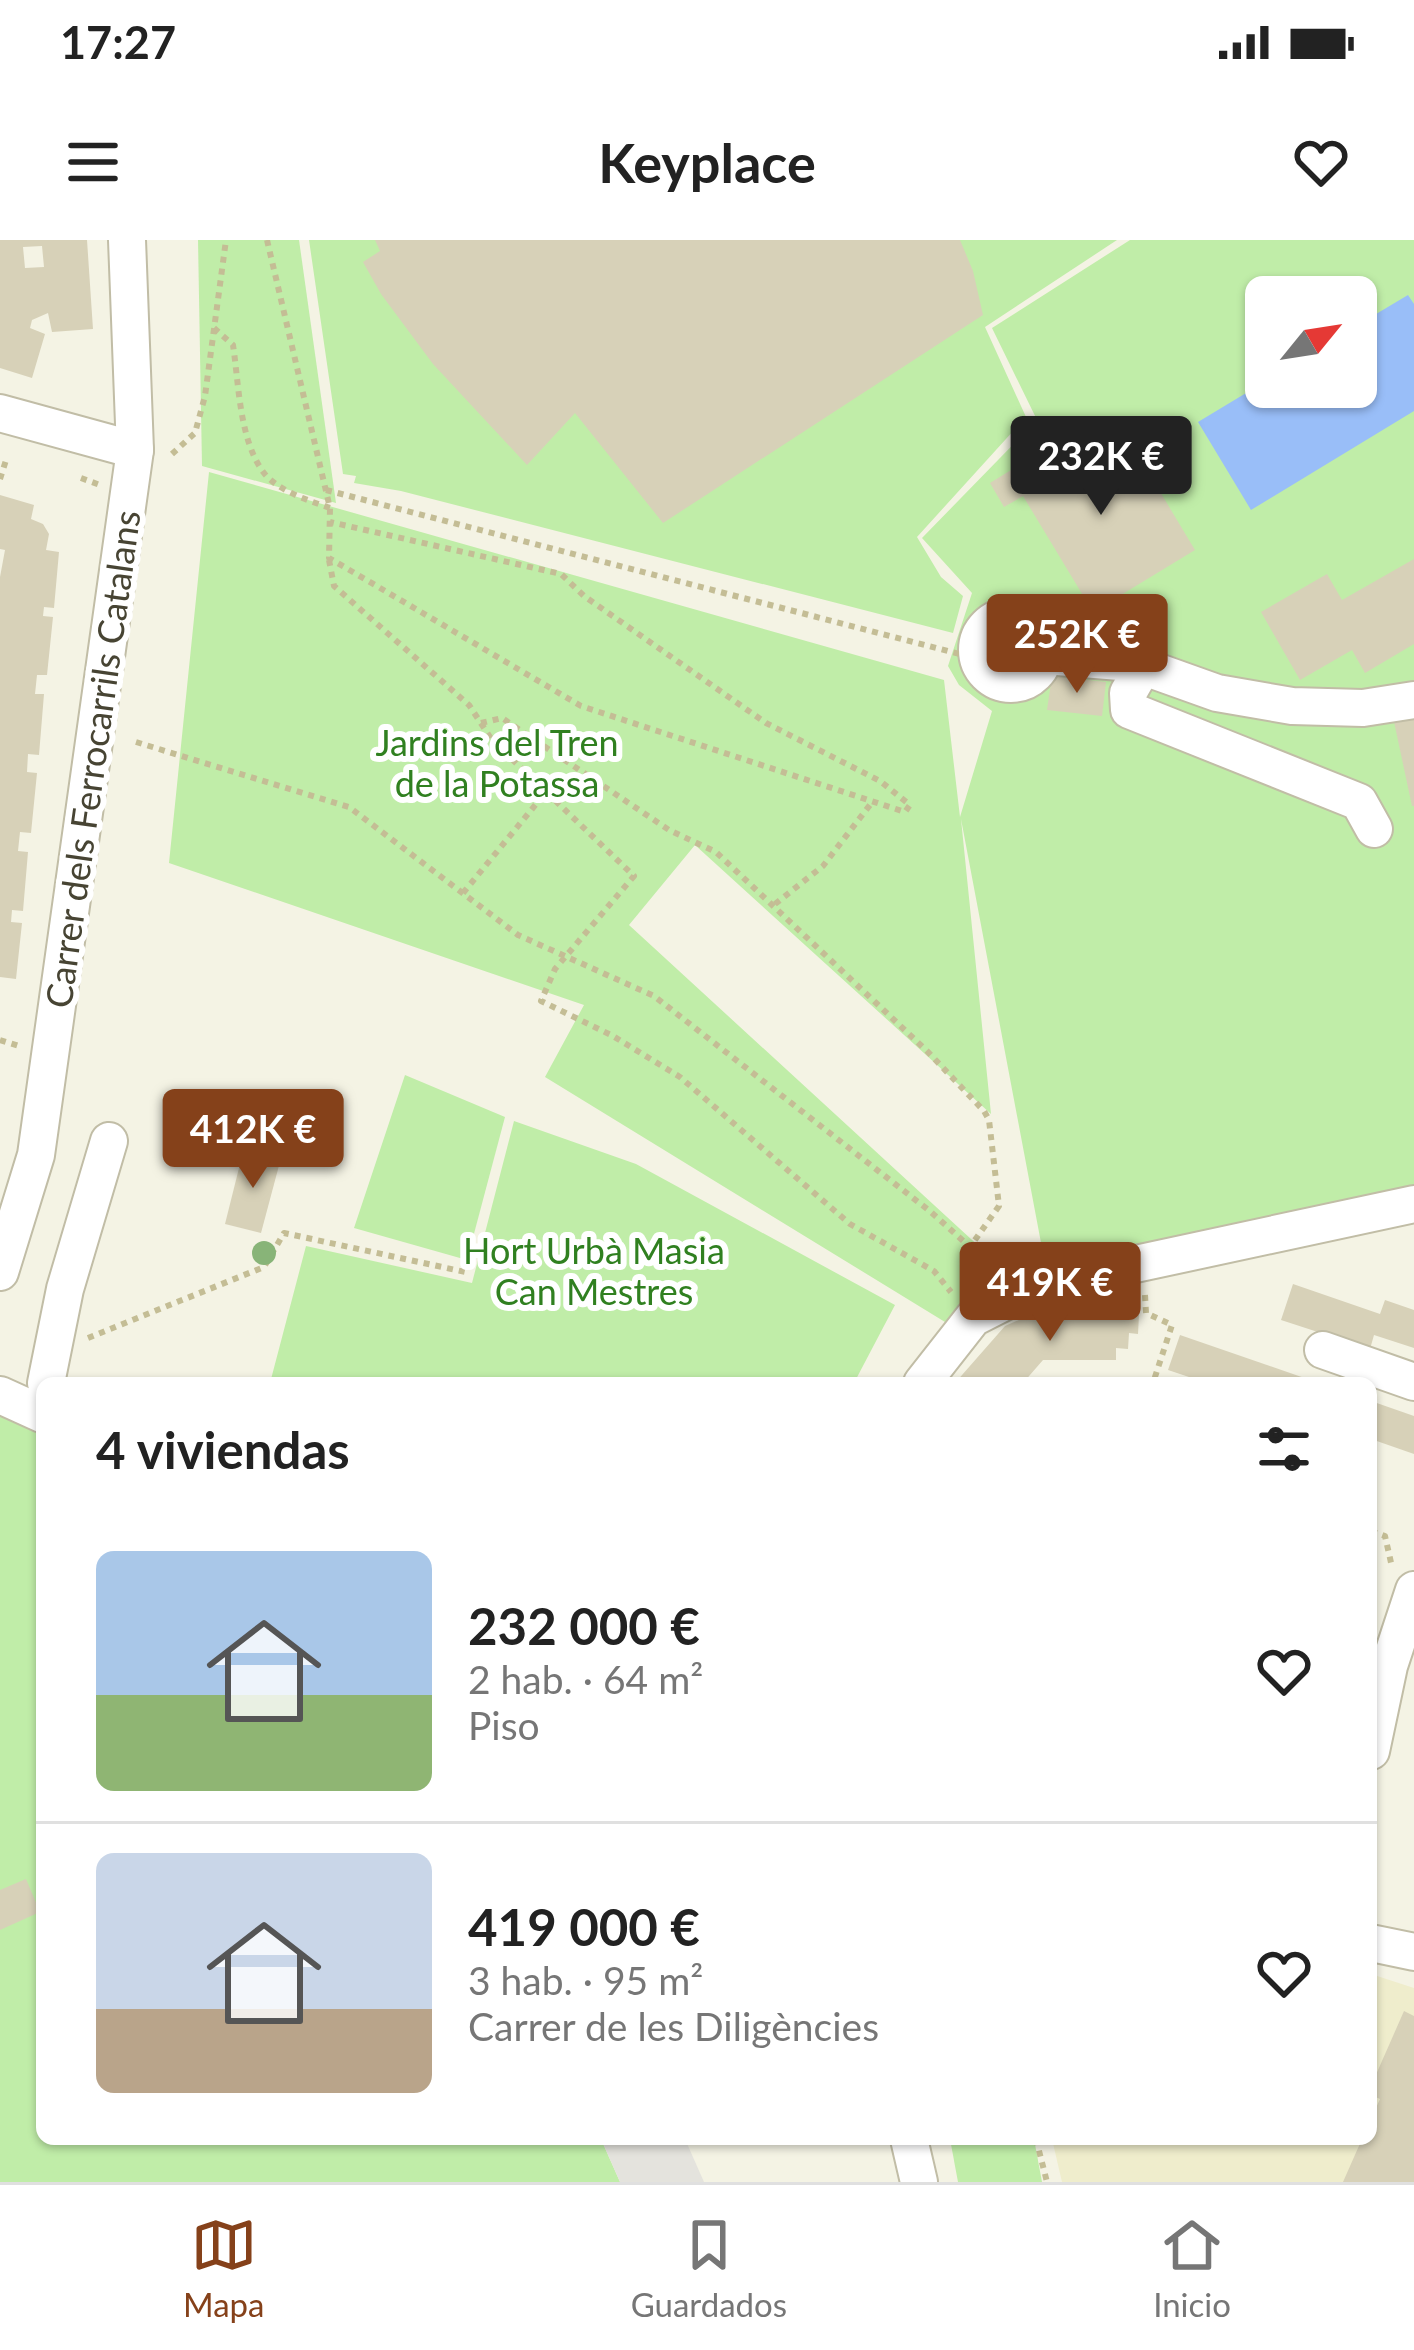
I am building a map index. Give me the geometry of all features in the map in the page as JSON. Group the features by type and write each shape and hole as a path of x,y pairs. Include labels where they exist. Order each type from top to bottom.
{"street":[{"name":"Carrer dels Ferrocarrils Catalans","path":"0,1272 36,1155 153,452 127,240"},
{"path":"0,413 153,452"},
{"path":"1004,616 1015,616 1035,625 1045,656 1034,676 1013,684 992,678 979,659 980,638 1004,616"},
{"path":"1045,656 1144,667 1216,693 1292,706 1364,708 1414,700"},
{"path":"1144,667 1128,693 1129,710 1359,802 1374,830"},
{"path":"46,1377 65,1289 109,1141"},
{"path":"927,1377 973,1318 1012,1298 1089,1274 1414,1204"},
{"path":"1322,1350 1414,1382"},
{"path":"0,1383 36,1385"},
{"path":"0,1395 36,1411"},
{"path":"1377,1723 1403,1580"},
{"path":"1377,1944 1414,1952"},
{"path":"910,2145 919,2182"}],"path":[{"path":"153,452 195,433 205,396 226,240"},
{"path":"267,240 330,508 334,586 470,704 492,740 634,876 555,969 541,1001 613,1036 680,1077 850,1224 934,1271 973,1318"},
{"path":"214,328 233,345 248,437 265,474 297,495 330,508"},
{"path":"0,479 8,457"},
{"path":"326,490 979,659"},
{"path":"329,522 561,574 584,596 766,723 880,781 910,805 905,812 580,706 329,558"},
{"path":"481,723 502,718 669,830 716,852 927,1051 989,1120 999,1206 970,1247"},
{"path":"136,742 350,807 518,935 669,1007 970,1247 984,1275 973,1318"},
{"path":"463,893 546,792"},
{"path":"775,904 823,866 873,801"},
{"path":"0,1040 22,1047"},
{"path":"80,1341 264,1268 284,1233 470,1273"},
{"path":"1145,1313 1172,1325 1155,1377"},
{"path":"1377,1533 1385,1536 1403,1580"},
{"path":"1038,2145 1047,2182"}],"shaded area":[{"path":"1377,1976 1414,1988 1414,2182 1062,2182 1053,2145 1377,2145"},
{"path":"604,2145 688,2145 704,2182 620,2182"}],"green space":[{"path":"198,240 299,240 336,503 202,466"},
{"path":"309,240 1117,240 985,327 1026,417 917,537 941,577 963,596 953,633 401,491 354,483 356,476 343,474"},
{"name":"Jardins del Tren de la Potassa","path":"1130,240 1414,240 1414,1190 1045,1264 961,819 991,1114 695,845 629,925 1008,1273 945,1322 545,1077 584,1005 169,863 209,472 944,680 960,817 992,711 959,685 948,666 972,593 922,538 1037,420 992,328"},
{"path":"405,1075 505,1117 467,1260 354,1228"},
{"name":"Hort Urbà Masia Can Mestres","path":"514,1121 636,1164 895,1305 857,1377 272,1377 306,1246 472,1283"},
{"path":"0,1401 36,1425 36,2145 604,2145 620,2182 0,2182"},
{"path":"951,2145 1035,2145 1042,2182 958,2182"}],"water":[{"path":"1408,295 1414,304 1414,411 1251,510 1198,422 1245,394 1245,408 1377,408 1377,313"}],"building":[{"path":"0,240 87,240 93,329 52,332 48,313 32,320 30,328 45,334 32,378 0,368","holes":["42,246 44,267 25,268 23,247"]},
{"path":"375,240 960,240 983,315 663,523 575,413 527,465 433,364 381,294 363,262 380,251"},
{"path":"1123,430 1195,550 1093,612 1023,496 1004,507 990,483 1034,456 1047,476"},
{"path":"0,495 34,505 31,519 43,524 49,534 46,550 59,552 54,608 44,607 43,616 53,617 47,675 37,675 35,694 44,694 39,755 28,754 27,772 37,773 31,833 20,832 18,851 28,852 23,911 12,910 11,922 22,923 16,979 0,977 0,577 5,550 0,549"},
{"path":"1414,559 1414,644 1365,673 1352,650 1300,680 1261,612 1327,574 1342,600"},
{"path":"1052,676 1106,682 1102,716 1047,710"},
{"path":"1414,715 1414,806 1412,806 1393,717"},
{"path":"244,1148 281,1158 261,1233 225,1224"},
{"path":"1293,1284 1380,1314 1385,1300 1414,1310 1414,1348 1374,1335 1370,1349 1281,1320"},
{"path":"1044,1309 1139,1315 1138,1334 1129,1333 1128,1349 1116,1348 1116,1360 1043,1360 1028,1377 960,1377 1005,1326"},
{"path":"1180,1335 1302,1377 1189,1377 1168,1370"},
{"path":"1377,1403 1414,1416 1414,1454 1377,1441"},
{"path":"26,1879 36,1914 0,1930 0,1890"},
{"path":"1404,2011 1414,2016 1414,2182 1343,2182 1359,2145 1377,2145 1377,2072"}]}
